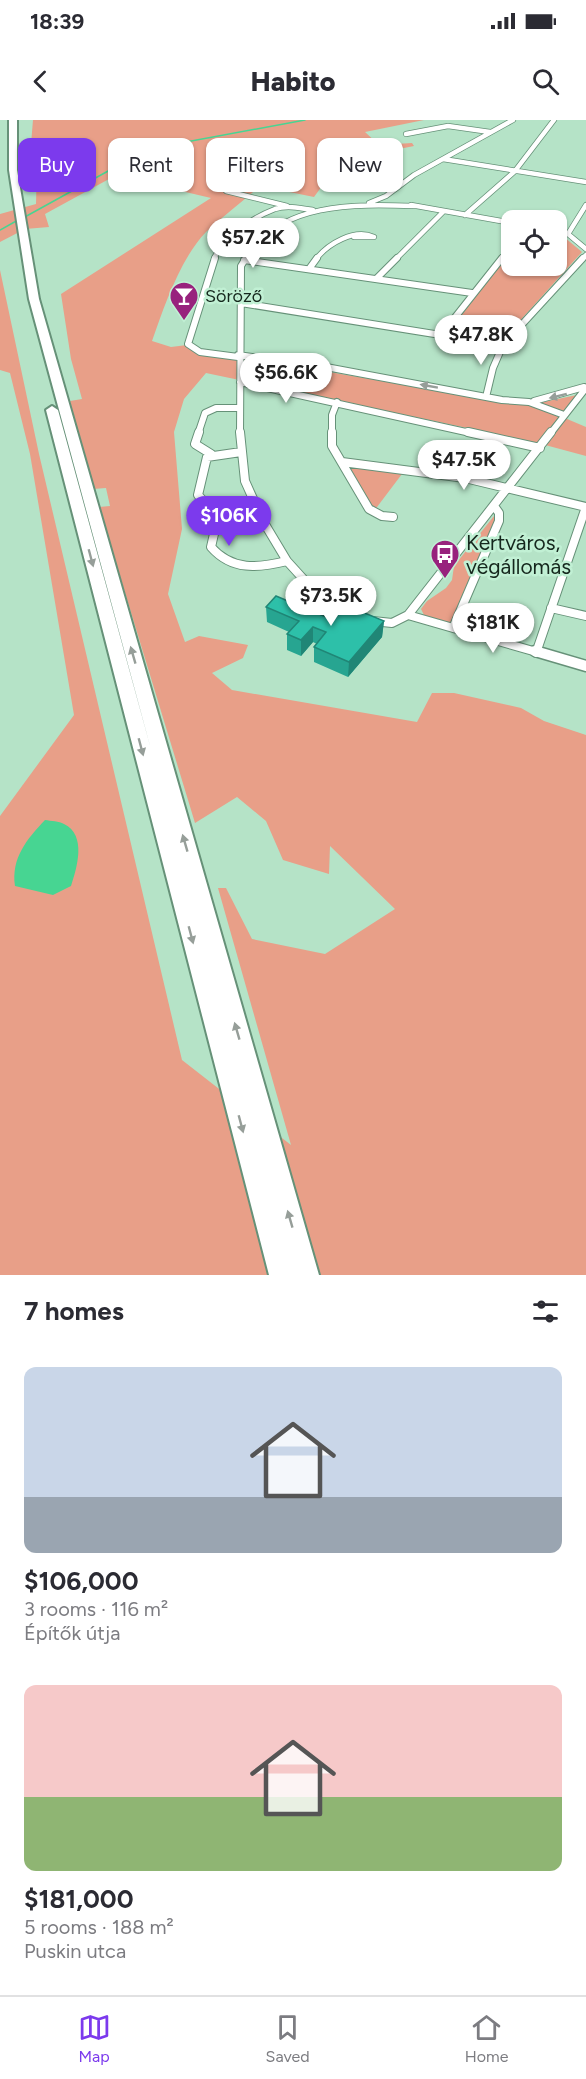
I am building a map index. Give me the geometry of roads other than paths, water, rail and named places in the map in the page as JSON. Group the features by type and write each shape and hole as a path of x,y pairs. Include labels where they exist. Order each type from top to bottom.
{"highway":[{"path":"9,121 15,233 59,439 282,1275"},
{"path":"15,233 306,1275"}],"street":[{"path":"364,205 386,196 443,159 513,120"},
{"path":"465,215 515,171 554,120"},
{"path":"406,135 429,126 446,124 490,132"},
{"path":"443,159 586,182"},
{"path":"230,192 289,207 320,211"},
{"path":"386,196 414,206 501,221"},
{"path":"414,206 364,205 320,211 274,228 256,242 244,260 240,272 239,408 245,481 263,521 287,561 316,593 331,604 363,617 390,624 405,618 586,387"},
{"path":"586,205 568,234 586,249"},
{"path":"289,207 271,211 242,228 220,247 188,344 200,352 326,368 486,397 529,402 564,415"},
{"path":"376,279 443,212"},
{"path":"309,269 331,245 354,237"},
{"path":"486,397 493,368 503,345 586,255"},
{"path":"441,335 501,258"},
{"path":"244,260 472,293"},
{"path":"241,303 503,345"},
{"path":"240,382 540,448"},
{"path":"529,402 563,395 586,387"},
{"path":"338,402 332,415 330,441 369,509 382,516 393,517"},
{"path":"239,408 216,408 205,413 195,444 211,454 241,452"},
{"path":"211,454 207,457 198,495 208,506 223,509 255,503"},
{"path":"342,462 425,471 586,507 536,653"},
{"path":"453,628 499,521 499,513 494,506"},
{"path":"223,509 219,512 211,547 218,556 251,568 287,561"},
{"path":"551,608 586,616"},
{"path":"405,618 453,628 586,666"}],"waterway":[{"path":"23,218 148,149 305,120"},
{"path":"0,230 18,220"}],"place":[{"name":"Söröző","path":"184,322"},
{"name":"Kertváros, végállomás","path":"445,580"}]}
